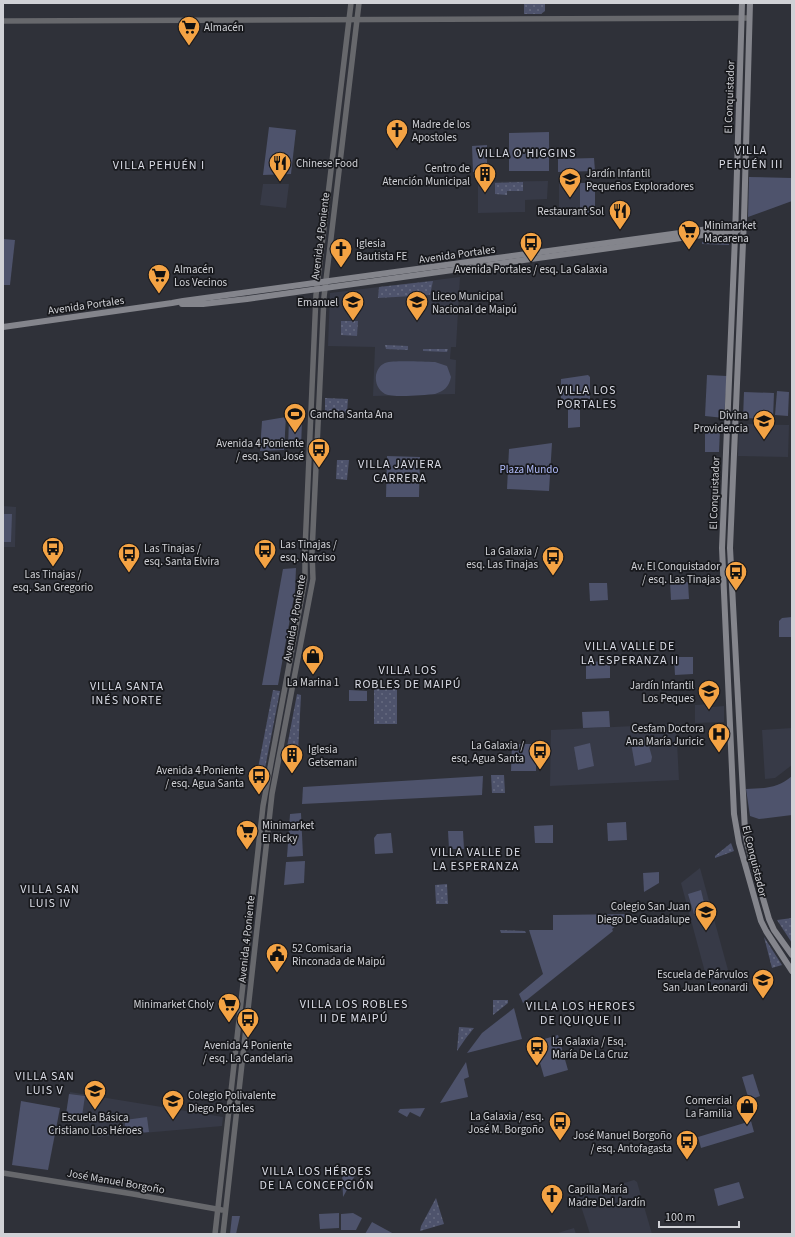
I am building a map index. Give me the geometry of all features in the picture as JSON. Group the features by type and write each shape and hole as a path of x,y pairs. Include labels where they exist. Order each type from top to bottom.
{"main road":[{"name":"El Conquistador","path":"742,3 735,228 722,548 734,814 739,843 761,921 792,971"},
{"name":"El Conquistador","path":"750,3 744,227 730,548 743,815 747,843 769,919 774,930 792,955"},
{"name":"Avenida Portales","path":"3,327 172,303 183,300 744,227"},
{"name":"Avenida Portales","path":"172,303 218,303 316,290 735,228"}],"street":[{"name":"Avenida 4 Poniente","path":"215,1234 264,799 304,579 316,290 351,3"},
{"name":"Avenida 4 Poniente","path":"223,1234 272,794 313,579 312,552 324,288 359,3"},
{"path":"3,22 749,18"},
{"path":"245,963 253,964"},
{"name":"José Manuel Borgoño","path":"3,1173 226,1211"}],"shaded area":[{"path":"548,181 547,199 525,200 525,212 478,213 478,182"},
{"name":"Jardín Infantil Pequeños Exploradores","path":"559,182 580,183 580,216 559,216"},
{"path":"263,184 289,184 286,208 260,205"},
{"name":"Liceo Municipal Nacional de Maipú","path":"460,277 456,347 451,347 450,359 456,360 455,394 373,396 375,347 328,346 330,293"},
{"name":"Divina Providencia","path":"739,424 789,425 788,457 738,456"},
{"path":"3,506 16,507 15,547 3,547"},
{"name":"Jardín Infantil Los Peques","path":"711,704 712,707 724,706 724,722 695,723 695,705"},
{"path":"676,724 679,780 550,786 551,730"},
{"path":"792,728 792,765 775,778 765,779 762,730"},
{"name":"Colegio San Juan Diego De Guadalupe","path":"700,868 731,981 709,987 681,883"},
{"path":"70,1092 223,1117 222,1126 98,1137 89,1123 65,1121"},
{"path":"634,1180 637,1182 652,1234 590,1234 578,1197"},
{"path":"574,1228 576,1234 555,1234 564,1231"}],"green space":[{"path":"524,3 545,3 545,11 541,14 524,14"},
{"path":"269,127 296,130 291,174 263,175"},
{"path":"549,132 549,171 509,171 509,133"},
{"path":"487,145 487,172 473,172 472,146"},
{"path":"594,158 595,171 558,172 558,159"},
{"path":"749,177 792,178 792,201 748,217"},
{"path":"523,182 523,191 507,191 507,195 495,194 495,183"},
{"path":"580,183 595,183 595,216 580,216"},
{"path":"730,238 729,245 702,244 702,242"},
{"path":"3,239 15,240 10,285 3,285"},
{"path":"433,281 430,295 378,298 379,287"},
{"path":"341,321 358,321 357,336 341,335"},
{"path":"385,345 408,346 408,350 386,349"},
{"path":"423,349 448,349 447,352 423,351"},
{"path":"402,361 435,362 447,366 451,377 447,386 435,394 409,396 389,395 380,390 376,381 376,373 380,366 385,363"},
{"path":"588,375 590,377 590,399 561,400 561,379"},
{"path":"707,375 727,376 724,418 705,416"},
{"path":"777,391 789,392 788,416 775,415"},
{"path":"744,392 774,393 773,419 743,418"},
{"path":"325,398 348,399 347,413 325,412"},
{"path":"568,403 580,403 580,427 568,428"},
{"path":"286,417 284,450 260,451 262,421"},
{"name":"Cancha Santa Ana","path":"289,420 302,421 301,448 288,447"},
{"path":"705,428 720,429 719,452 705,452"},
{"name":"Plaza Mundo","path":"552,443 549,491 507,489 509,449"},
{"path":"387,456 420,457 419,497 386,497"},
{"path":"337,460 349,460 347,480 336,479"},
{"path":"3,514 12,514 11,542 3,542"},
{"path":"296,568 295,591 278,685 262,685 283,569"},
{"path":"670,582 688,582 689,599 671,600"},
{"path":"589,583 607,583 608,600 590,601"},
{"path":"792,617 792,637 779,637 779,621 782,618"},
{"path":"674,657 693,657 693,674 675,675"},
{"path":"610,661 610,678 586,679 586,662"},
{"path":"374,689 397,689 397,724 374,724"},
{"path":"273,690 280,691 261,789 254,789"},
{"path":"349,690 367,691 367,701 349,701"},
{"path":"297,694 301,695 298,753 286,752"},
{"path":"609,711 610,727 583,728 582,712"},
{"path":"647,739 652,757 651,762 635,766 631,743"},
{"path":"590,743 594,766 578,770 574,747"},
{"path":"512,744 536,744 536,771 511,771"},
{"path":"491,775 504,775 505,793 492,793"},
{"path":"483,776 482,795 302,804 303,787"},
{"path":"792,776 792,815 759,819 750,816 746,789 776,786"},
{"path":"301,813 303,856 287,857 290,814"},
{"path":"626,822 627,840 608,841 607,823"},
{"path":"553,825 553,843 535,843 534,826"},
{"path":"448,831 463,831 464,849 449,849"},
{"path":"391,833 393,853 375,854 374,838 377,834"},
{"path":"731,843 734,851 715,858 715,856"},
{"path":"305,861 304,883 284,885 286,862"},
{"path":"659,872 659,883 644,892 643,873"},
{"path":"447,884 448,904 436,904 435,885"},
{"path":"701,890 706,911 694,914 688,894"},
{"path":"630,914 612,929 613,931 523,1003 519,994 543,974 529,930 553,930 553,915"},
{"path":"792,918 792,943 777,920"},
{"path":"500,930 525,931 526,933 501,933"},
{"path":"764,937 782,965 772,968"},
{"path":"493,1000 508,1000 508,1003 493,1015"},
{"path":"514,1008 522,1039 467,1053 482,1033"},
{"path":"459,1027 474,1028 457,1051"},
{"path":"558,1035 568,1070 544,1077 534,1042"},
{"path":"466,1062 469,1077 464,1079 468,1097 440,1103"},
{"path":"753,1074 760,1096 749,1100 742,1077"},
{"path":"69,1094 85,1096 81,1123 65,1121"},
{"path":"21,1101 60,1108 48,1170 12,1165"},
{"path":"425,1108 420,1117 410,1112 407,1117 398,1112 400,1109"},
{"path":"147,1117 149,1132 125,1134 125,1120"},
{"path":"751,1121 754,1132 701,1148 698,1137"},
{"path":"358,1170 343,1197 342,1171"},
{"path":"739,1182 744,1198 718,1206 714,1189"},
{"path":"436,1198 444,1224 420,1231 421,1226"},
{"path":"339,1213 339,1228 320,1229 319,1214"},
{"path":"353,1213 362,1218 356,1230 341,1230 341,1214"},
{"path":"232,1216 240,1216 236,1234 230,1234"},
{"path":"372,1222 394,1234 365,1234"}],"place":[{"name":"Almacén","path":"189,46"},
{"name":"Madre de los Apostoles","path":"397,150"},
{"name":"Chinese Food","path":"280,182"},
{"name":"Centro de Atención Municipal","path":"485,194"},
{"name":"Jardín Infantil Pequeños Exploradores","path":"570,198"},
{"name":"Restaurant Sol","path":"620,230"},
{"name":"Minimarket Macarena","path":"689,250"},
{"name":"Avenida Portales / esq. La Galaxia","path":"531,262"},
{"name":"Iglesia Bautista FE","path":"341,268"},
{"name":"Almacén Los Vecinos","path":"159,294"},
{"name":"Emanuel","path":"353,322"},
{"name":"Liceo Municipal Nacional de Maipú","path":"417,322"},
{"name":"Cancha Santa Ana","path":"295,434"},
{"name":"Divina Providencia","path":"764,440"},
{"name":"Avenida 4 Poniente / esq. San José","path":"319,468"},
{"name":"Las Tinajas / esq. San Gregorio","path":"53,568"},
{"name":"Las Tinajas / esq. Narciso","path":"265,570"},
{"name":"Las Tinajas / esq. Santa Elvira","path":"129,574"},
{"name":"La Galaxia / esq. Las Tinajas","path":"553,576"},
{"name":"Av. El Conquistador / esq. Las Tinajas","path":"736,592"},
{"name":"La Marina 1","path":"313,676"},
{"name":"Jardín Infantil Los Peques","path":"709,710"},
{"name":"Cesfam Doctora Ana María Juricic","path":"719,754"},
{"name":"La Galaxia / esq. Agua Santa","path":"540,770"},
{"name":"Iglesia Getsemani","path":"292,774"},
{"name":"Avenida 4 Poniente / esq. Agua Santa","path":"259,796"},
{"name":"Minimarket El Ricky","path":"247,850"},
{"name":"Colegio San Juan Diego De Guadalupe","path":"706,932"},
{"name":"52 Comisaria Rinconada de Maipú","path":"277,974"},
{"name":"Escuela de Párvulos San Juan Leonardi","path":"763,1000"},
{"name":"Minimarket Choly","path":"229,1024"},
{"name":"Avenida 4 Poniente / esq. La Candelaria","path":"248,1038"},
{"name":"La Galaxia / Esq. María De La Cruz","path":"537,1066"},
{"name":"Escuela Básica Cristiano Los Héroes","path":"95,1110"},
{"name":"Colegio Polivalente Diego Portales","path":"173,1120"},
{"name":"Comercial La Familia","path":"747,1126"},
{"name":"La Galaxia / esq. José M. Borgoño","path":"560,1142"},
{"name":"José Manuel Borgoño / esq. Antofagasta","path":"687,1160"},
{"name":"Capilla María Madre Del Jardín","path":"552,1214"}],"district":[{"name":"VILLA O'HIGGINS","path":"527,153"},
{"name":"VILLA PEHUÉN III","path":"751,157"},
{"name":"VILLA PEHUÉN I","path":"159,165"},
{"name":"VILLA LOS PORTALES","path":"587,397"},
{"name":"VILLA JAVIERA CARRERA","path":"400,471"},
{"name":"VILLA VALLE DE LA ESPERANZA II","path":"630,653"},
{"name":"VILLA LOS ROBLES DE MAIPÚ","path":"408,677"},
{"name":"VILLA SANTA INÉS NORTE","path":"127,693"},
{"name":"VILLA VALLE DE LA ESPERANZA","path":"476,859"},
{"name":"VILLA SAN LUIS IV","path":"50,896"},
{"name":"VILLA LOS ROBLES II DE MAIPÚ","path":"354,1011"},
{"name":"VILLA LOS HEROES DE IQUIQUE II","path":"581,1013"},
{"name":"VILLA SAN LUIS V","path":"45,1083"},
{"name":"VILLA LOS HÉROES DE LA CONCEPCIÓN","path":"317,1178"}]}
